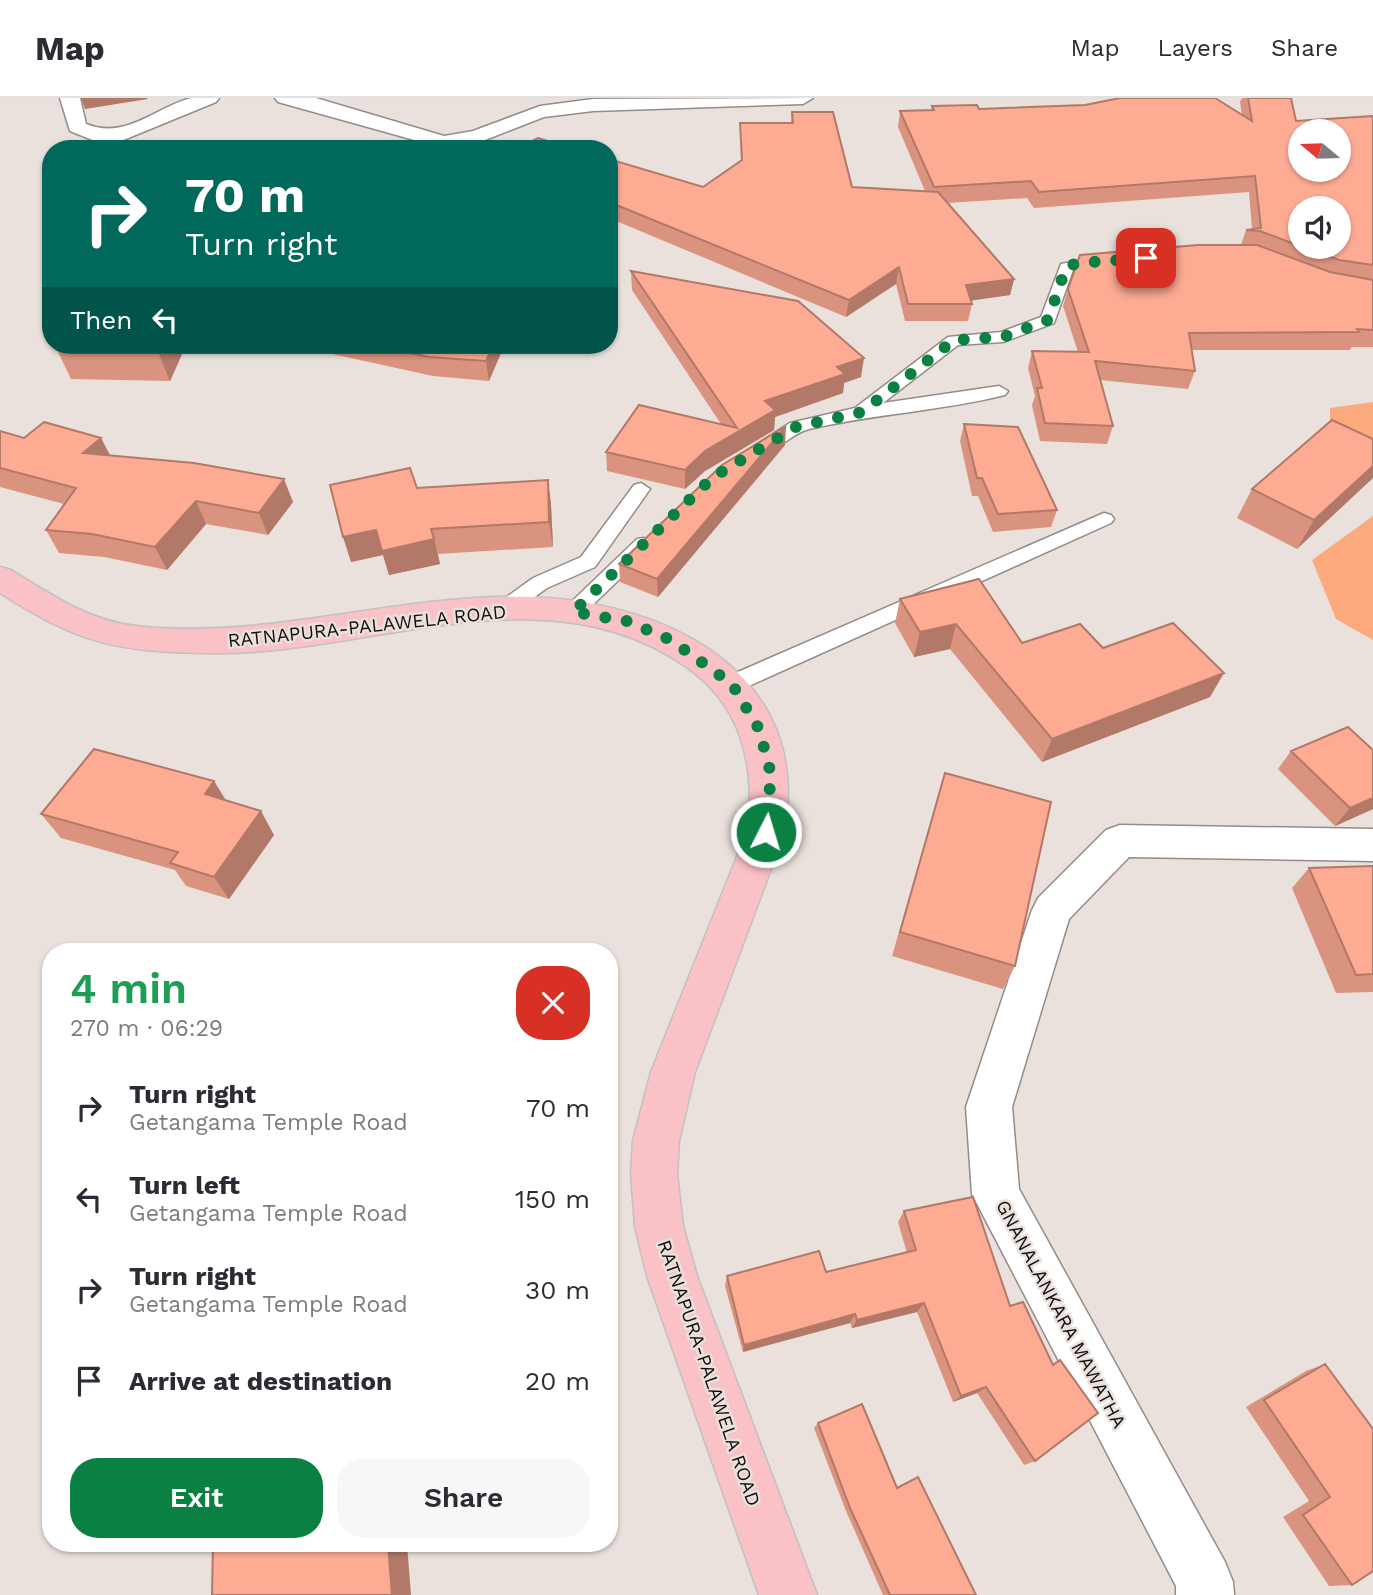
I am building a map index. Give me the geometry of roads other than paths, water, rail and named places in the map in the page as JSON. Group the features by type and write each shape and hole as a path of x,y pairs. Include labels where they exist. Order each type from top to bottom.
{"main road":[{"name":"RATNAPURA-PALAWELA ROAD","path":"0,578 80,625 116,635 171,642 243,643 442,614 504,609 573,612 627,621 671,640 732,684 759,729 771,774 766,832 664,1095 654,1173 661,1246 788,1595"}],"street":[{"path":"70,98 77,127 100,137 121,135 209,98"},
{"path":"285,98 316,104 436,140"},
{"path":"455,140 478,136 540,112 593,105 803,98"},
{"name":"GNANALANKARA MAWATHA","path":"1205,1595 1205,1582 996,1194 989,1107 1052,910 1121,841 1373,845"}],"lane":[{"path":"862,412 954,340 1003,337 1048,320 1066,267 1078,263 1128,259"},
{"path":"737,463 796,427 862,412 999,391"},
{"path":"504,609 540,583 588,562 640,489"},
{"path":"732,684 1104,519"},
{"path":"573,612 653,535"}]}
